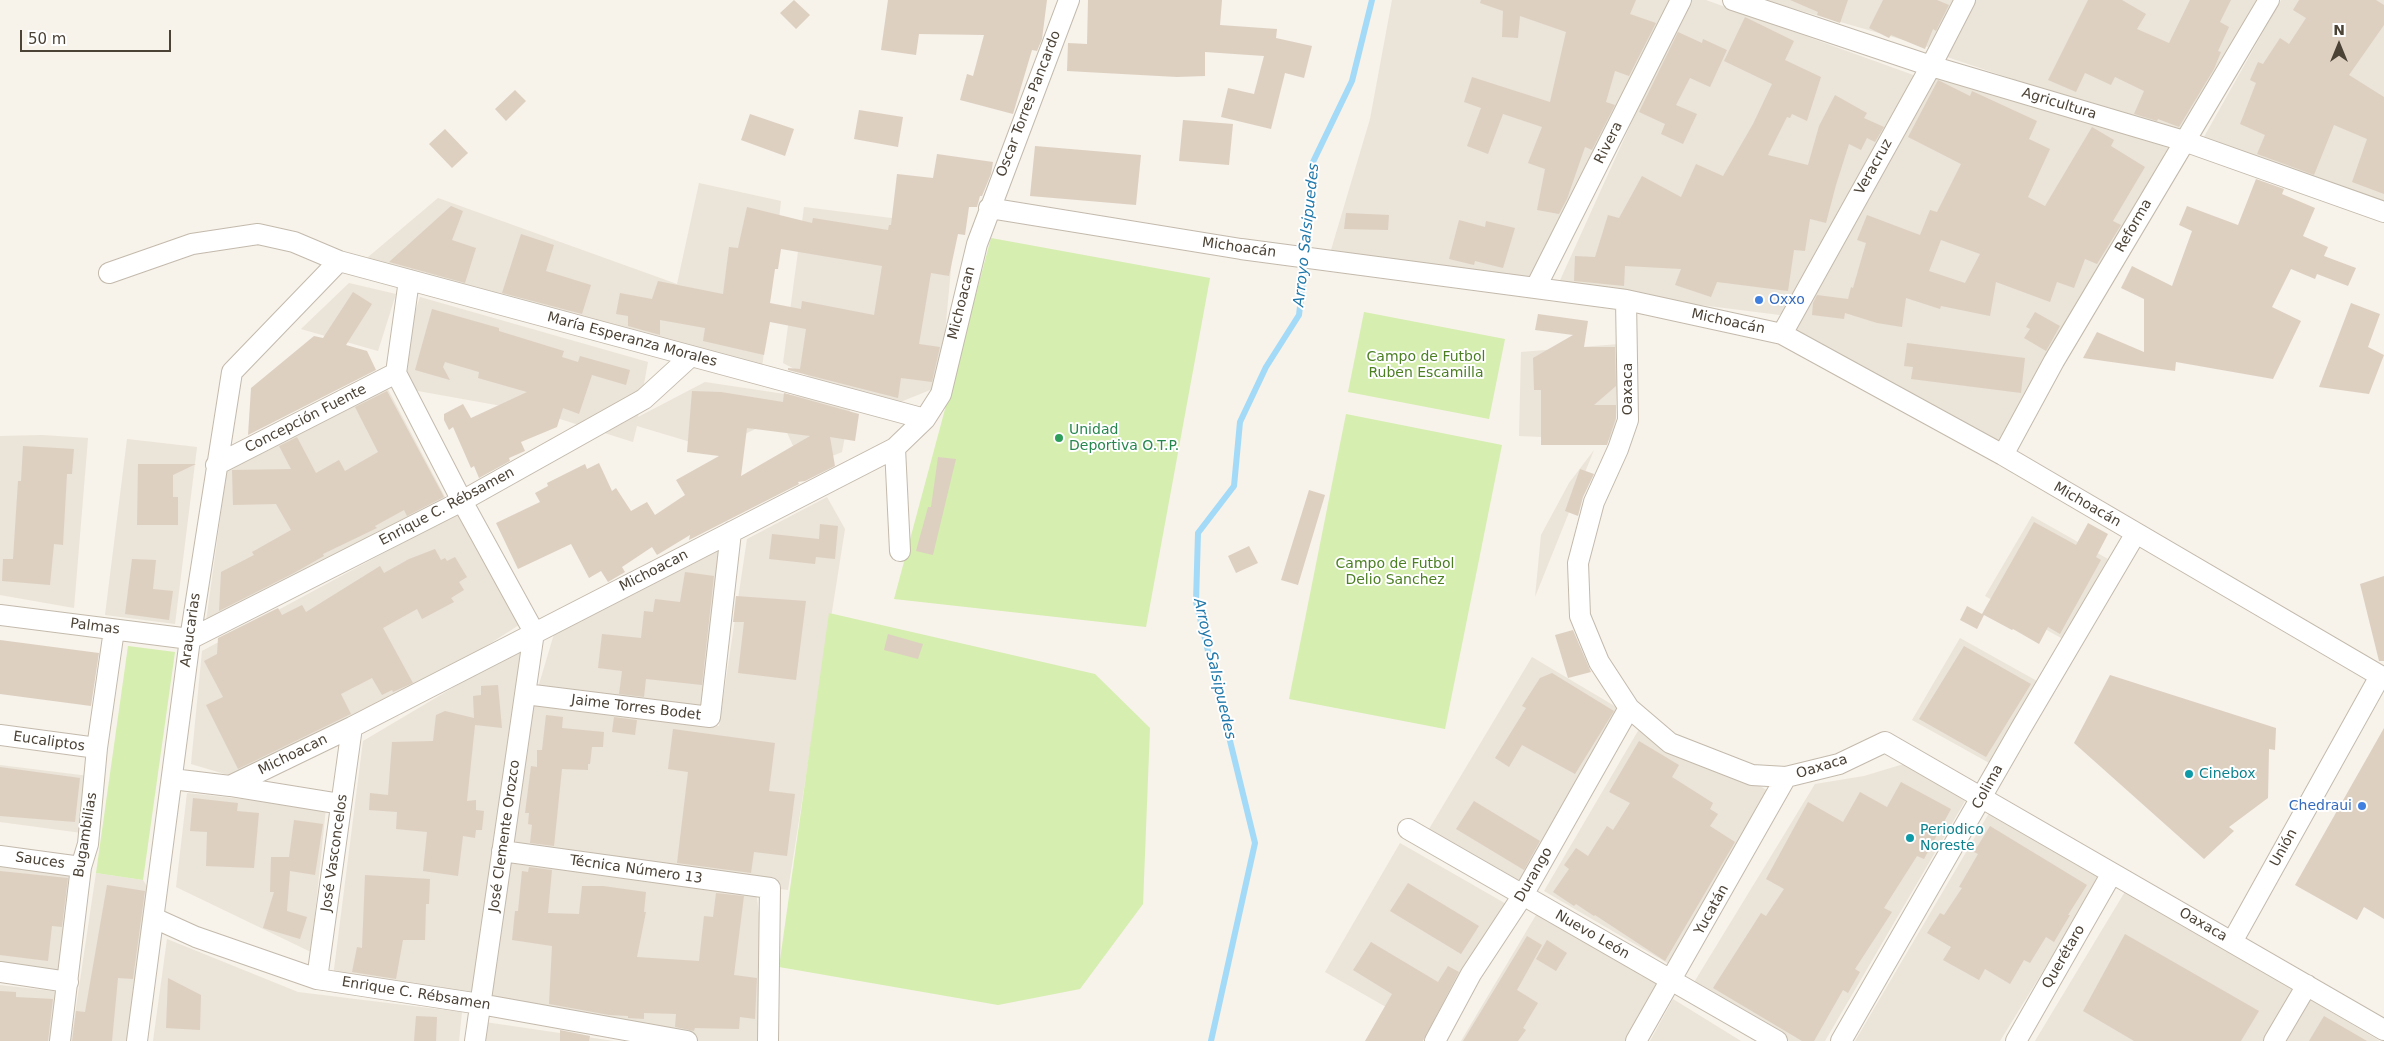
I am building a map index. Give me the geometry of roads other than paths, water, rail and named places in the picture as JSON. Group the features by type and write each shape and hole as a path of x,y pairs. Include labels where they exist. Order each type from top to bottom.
{"street":[{"name":"Oscar Torres Pancardo","path":"988,208 1069,0"},
{"name":"Rivera","path":"1536,287 1681,0"},
{"name":"Agricultura","path":"1733,0 1931,66 2184,141 2384,212"},
{"name":"Veracruz","path":"1782,334 1931,66 1965,0"},
{"name":"Reforma","path":"2003,456 2054,361 2269,0"},
{"name":"Michoacán","path":"988,208 1241,249 1626,300 1782,334 2003,456 2382,677"},
{"name":"Michoacan","path":"230,786 352,727 895,448 925,419 941,394 977,244 988,208"},
{"name":"María Esperanza Morales","path":"109,273 192,244 258,234 294,242 339,261 925,419"},
{"name":"Araucarias","path":"137,1041 190,639 232,372 339,261"},
{"path":"409,280 396,373 462,501 534,632"},
{"name":"Oaxaca","path":"1626,300 1628,420 1618,450 1594,502 1578,563 1580,616 1599,662 1629,708 1670,743 1752,775 1786,778 1839,764 1885,742 2384,1030"},
{"name":"Enrique C. Rébsamen","path":"190,639 462,501 644,399 690,356"},
{"name":"Concepción Fuente","path":"216,465 396,373"},
{"path":"895,448 900,551"},
{"name":"Jaime Torres Bodet","path":"525,694 710,717 732,532"},
{"name":"Colima","path":"1841,1041 2021,728 2136,533"},
{"name":"Palmas","path":"0,615 190,639"},
{"name":"Bugambilias","path":"60,1041 81,867 88,844 98,748 114,630"},
{"name":"José Clemente Orozco","path":"475,1041 534,632"},
{"name":"Unión","path":"2232,942 2382,677"},
{"name":"Durango","path":"1436,1041 1472,974 1523,895 1597,768 1629,708"},
{"name":"José Vasconcelos","path":"317,979 352,727"},
{"name":"Eucaliptos","path":"0,735 98,748"},
{"name":"Yucatán","path":"1636,1041 1672,981 1786,778"},
{"path":"172,780 230,786 341,804"},
{"name":"Nuevo León","path":"1408,829 1777,1041"},
{"name":"Técnica Número 13","path":"502,851 770,888 768,1041"},
{"name":"Sauces","path":"0,856 81,867"},
{"name":"Querétaro","path":"2016,1041 2112,873"},
{"name":"Enrique C. Rébsamen","path":"154,918 196,937 317,979 480,1004 687,1041"},
{"path":"0,972 68,982"},
{"path":"2274,1041 2307,985"}],"waterway":[{"name":"Arroyo Salsipuedes","path":"1211,1041 1255,843 1196,602 1198,533 1234,486 1240,422 1266,367 1299,315 1309,228 1313,162 1352,81 1372,0"}],"place":[{"name":"Oxxo","path":"1759,300"},
{"name":"Unidad Deportiva O.T.P.","path":"1059,438"},
{"name":"Cinebox","path":"2189,774"},
{"name":"Chedraui","path":"2362,806"},
{"name":"Periodico Noreste","path":"1910,838"}],"park label":[{"name":"Campo de Futbol Ruben Escamilla","path":"1426,366"},
{"name":"Campo de Futbol Delio Sanchez","path":"1395,572"}]}
